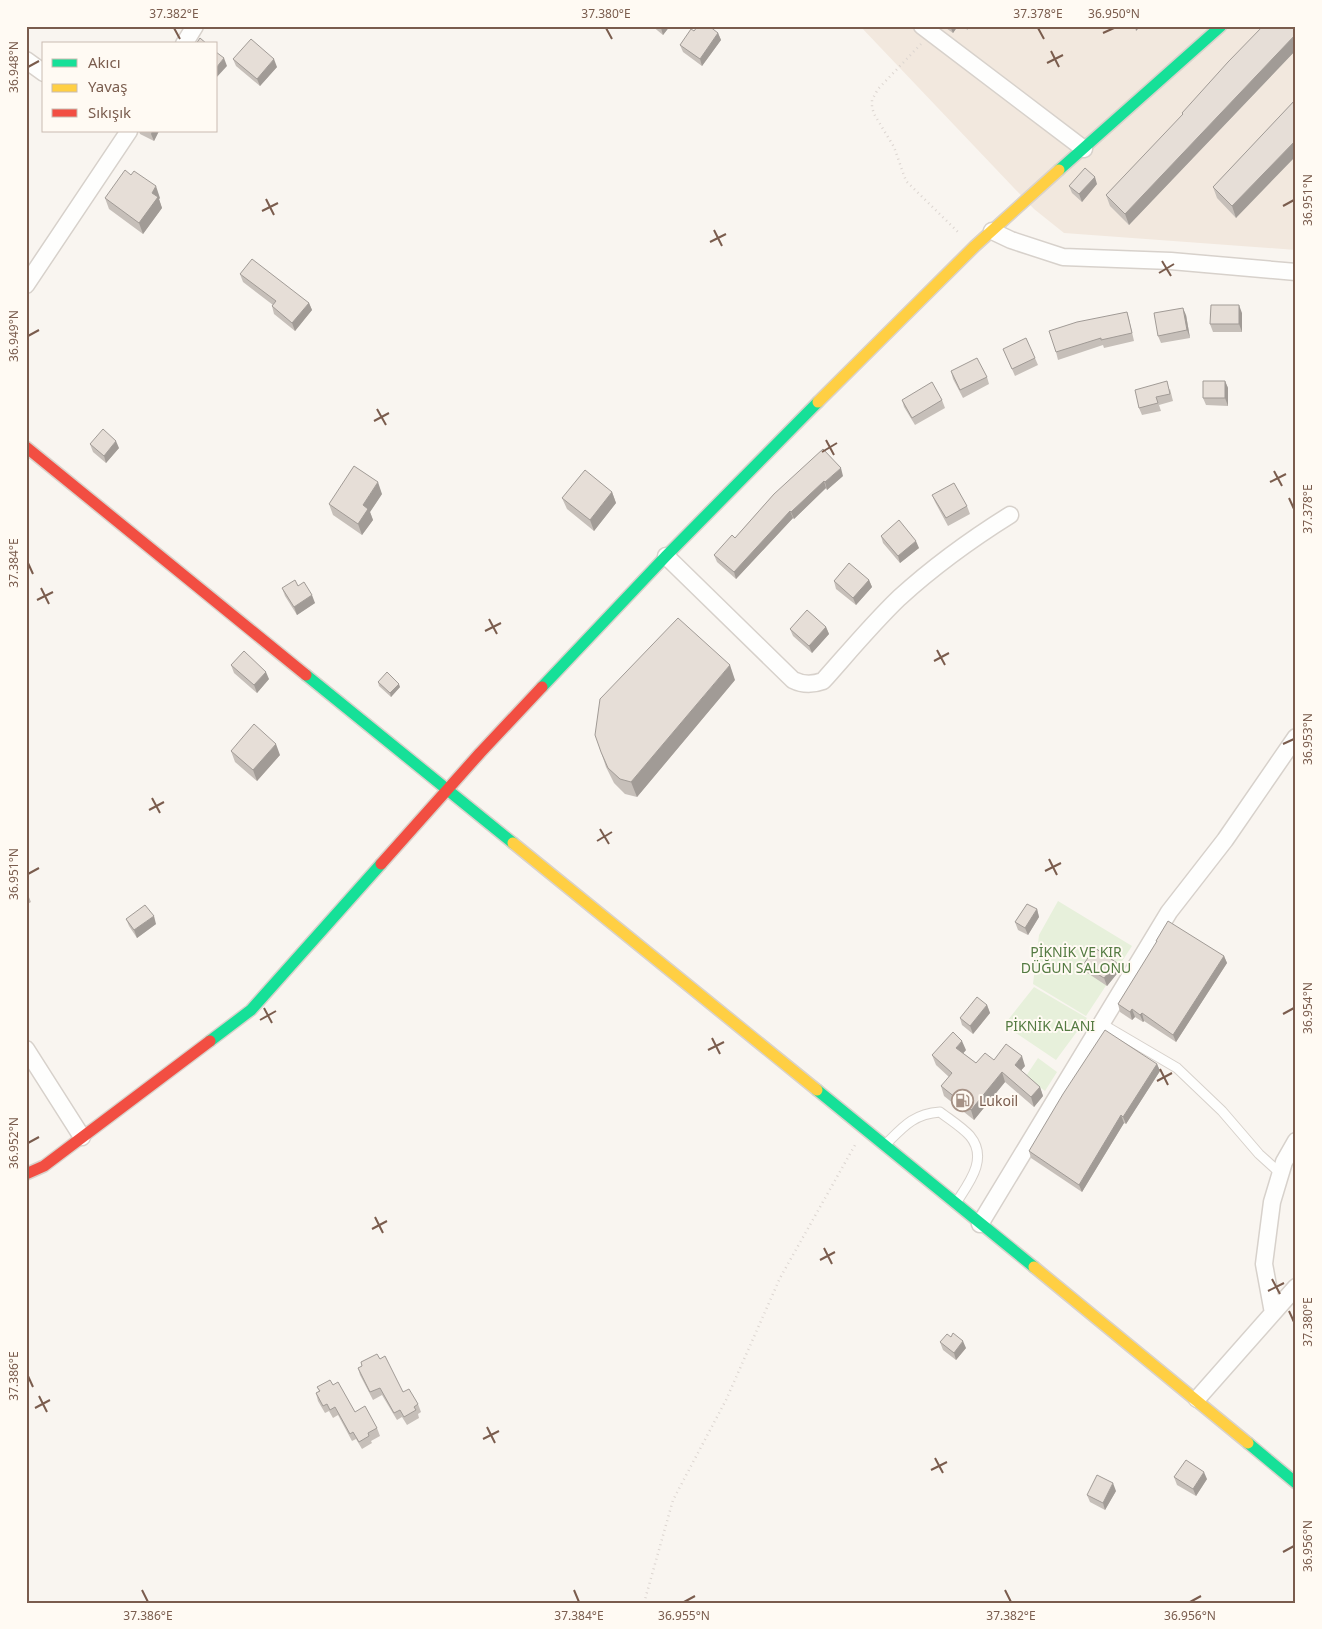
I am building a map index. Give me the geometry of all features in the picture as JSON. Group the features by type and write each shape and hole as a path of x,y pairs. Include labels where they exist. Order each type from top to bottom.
{"street":[{"path":"185,42 195,26"},
{"path":"26,1174 44,1166 251,1010 447,790 666,556 916,303 975,246 1221,26"},
{"path":"927,29 1084,149"},
{"path":"26,60 42,72"},
{"path":"26,285 125,133"},
{"path":"992,231 1011,240 1063,257 1171,261 1296,272"},
{"path":"26,447 1197,1399 1296,1483"},
{"path":"666,556 793,680 809,684 823,681 872,626 926,574 1010,515"},
{"path":"980,1224 1169,912 1224,840 1296,737"},
{"path":"26,1049 82,1137"},
{"path":"1273,1313 1264,1264 1272,1202 1284,1162 1296,1141"},
{"path":"1197,1399 1296,1287"}],"lane":[{"path":"1102,1024 1177,1068 1222,1111 1259,1154 1280,1173"},
{"path":"884,1146 908,1122 930,1112 940,1112 970,1136 977,1151 977,1167 956,1204"}],"path":[{"path":"927,29 878,89 872,100 872,107 874,114 894,148 906,181 940,216 975,246"},
{"path":"644,1603 672,1500 726,1400 780,1278 864,1130"}],"shaded area":[{"path":"860,26 1296,26 1296,250 1064,233 1034,209"}],"green space":[{"name":"PİKNİK VE KIR DÜĞUN SALONU","path":"1058,901 1132,946 1086,1016 1033,984 1039,935"},
{"name":"PİKNİK ALANI","path":"1034,987 1087,1018 1056,1060 1004,1025"},
{"path":"1038,1058 1057,1072 1045,1091 1026,1076"}],"building":[{"path":"698,26 709,26 718,33 700,59 680,45 691,29 694,31"},
{"path":"1263,26 1296,26 1296,34 1125,214 1106,195"},
{"path":"251,39 274,59 257,79 233,59"},
{"path":"218,54 224,58 218,66"},
{"path":"1296,99 1296,140 1232,206 1213,187"},
{"path":"1085,168 1095,177 1079,194 1069,186"},
{"path":"125,170 131,175 134,171 156,186 152,193 158,197 139,223 105,198"},
{"path":"252,259 309,303 292,323 272,306 276,301 240,274"},
{"path":"1211,305 1239,305 1239,324 1210,324"},
{"path":"1183,308 1187,330 1158,336 1154,313"},
{"path":"1127,312 1132,333 1101,340 1101,338 1056,352 1049,331 1077,322"},
{"path":"1026,338 1035,358 1012,369 1003,349"},
{"path":"977,358 987,377 960,390 951,371"},
{"path":"1167,381 1170,394 1156,397 1158,403 1139,408 1135,390"},
{"path":"1203,381 1225,381 1225,398 1203,398"},
{"path":"932,382 942,400 912,418 902,400"},
{"path":"103,429 116,441 104,456 90,444"},
{"path":"823,449 841,468 790,511 734,572 714,555 732,535 735,538 774,494"},
{"path":"354,466 378,482 363,505 368,509 358,524 329,504"},
{"path":"585,470 612,492 590,520 562,498"},
{"path":"954,483 967,506 946,518 932,495"},
{"path":"899,520 916,541 898,556 881,536"},
{"path":"849,563 869,580 853,598 834,581"},
{"path":"295,580 298,586 304,582 312,595 294,607 282,588"},
{"path":"807,610 826,627 809,646 790,629"},
{"path":"678,618 730,665 631,782 620,779 608,768 595,735 600,699"},
{"path":"244,651 266,672 254,685 231,665"},
{"path":"387,672 399,684 390,693 378,682"},
{"path":"254,724 276,744 253,770 231,751"},
{"path":"1027,904 1037,909 1025,928 1015,922"},
{"path":"145,905 154,916 134,930 126,919"},
{"path":"1168,921 1224,956 1173,1035 1142,1013 1140,1015 1132,1009 1130,1012 1118,1004"},
{"path":"1095,948 1117,963 1104,978 1083,965"},
{"path":"977,997 987,1005 970,1026 960,1018"},
{"path":"1105,1030 1157,1064 1123,1117 1121,1115 1079,1185 1029,1151 1063,1094"},
{"path":"953,1032 962,1041 956,1048 976,1063 985,1053 994,1060 1006,1044 1022,1056 1015,1065 1040,1087 1031,1097 1002,1072 971,1110 941,1086 952,1073 932,1055"},
{"path":"953,1333 963,1341 954,1353 940,1342 947,1334 951,1337"},
{"path":"377,1354 380,1359 385,1356 403,1392 409,1389 418,1404 414,1407 416,1410 404,1417 400,1410 394,1413 380,1388 370,1392 358,1368 362,1366 361,1362"},
{"path":"330,1380 333,1385 338,1382 355,1412 365,1406 377,1428 368,1433 369,1436 359,1442 353,1432 350,1434 335,1407 330,1410 327,1404 323,1406 316,1393 320,1391 317,1387"},
{"path":"1186,1460 1204,1472 1193,1489 1174,1477"},
{"path":"1097,1475 1113,1483 1103,1503 1087,1495"}],"traffic: fast":[{"path":"1059,170 1221,26"},
{"path":"542,687 666,556 818,402"},
{"path":"306,675 513,843"},
{"path":"210,1041 251,1010 381,864"},
{"path":"817,1090 1034,1267"},
{"path":"1248,1443 1296,1483"}],"traffic: slow":[{"path":"818,402 975,246 1059,170"},
{"path":"513,843 817,1090"},
{"path":"1034,1267 1248,1443"}],"traffic: jam":[{"path":"26,447 306,675"},
{"path":"381,864 542,687"},
{"path":"26,1174 44,1166 210,1041"}],"place":[{"name":"Lukoil","path":"963,1100"}]}
